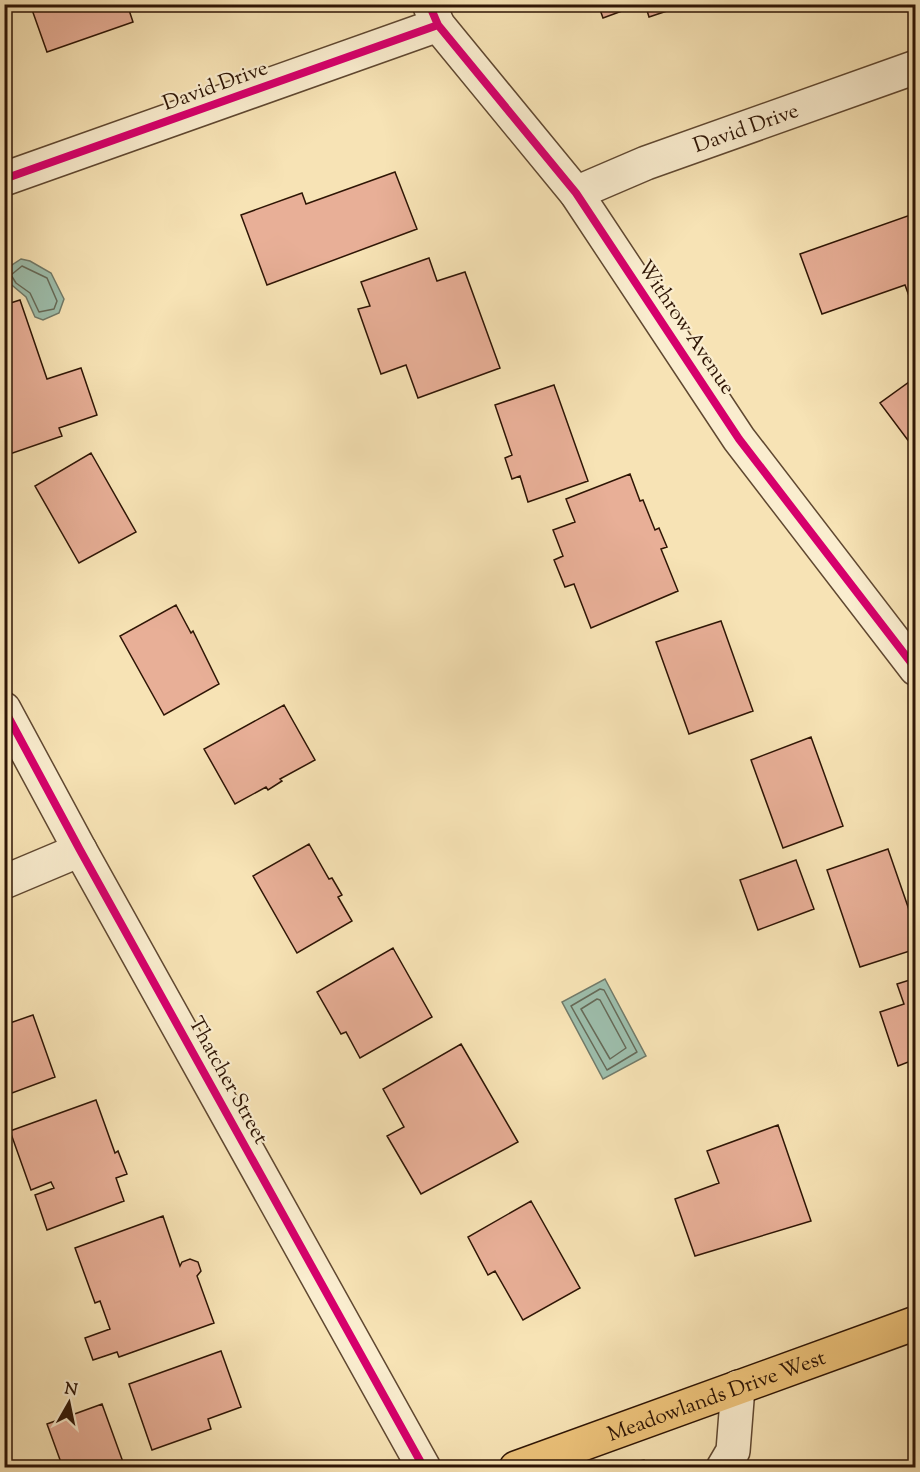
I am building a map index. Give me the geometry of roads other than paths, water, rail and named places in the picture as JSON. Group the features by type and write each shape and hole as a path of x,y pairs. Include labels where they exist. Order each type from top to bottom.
{"main road":[{"name":"Meadowlands Drive West","path":"516,1467 915,1323"}],"street":[{"name":"David Drive","path":"4,179 434,15"},
{"name":"Withrow Avenue","path":"434,15 576,193 740,439 915,669"},
{"name":"David Drive","path":"576,193 646,163 915,67"},
{"name":"Thatcher Street","path":"4,709 80,850 424,1467"},
{"path":"4,882 80,850"},
{"path":"723,1467 733,1451 738,1387"}],"water":[{"path":"21,259 30,261 51,273 64,299 59,313 43,320 35,317 26,297 7,281 9,267"},
{"path":"605,979 646,1056 603,1079 562,1002"}]}
